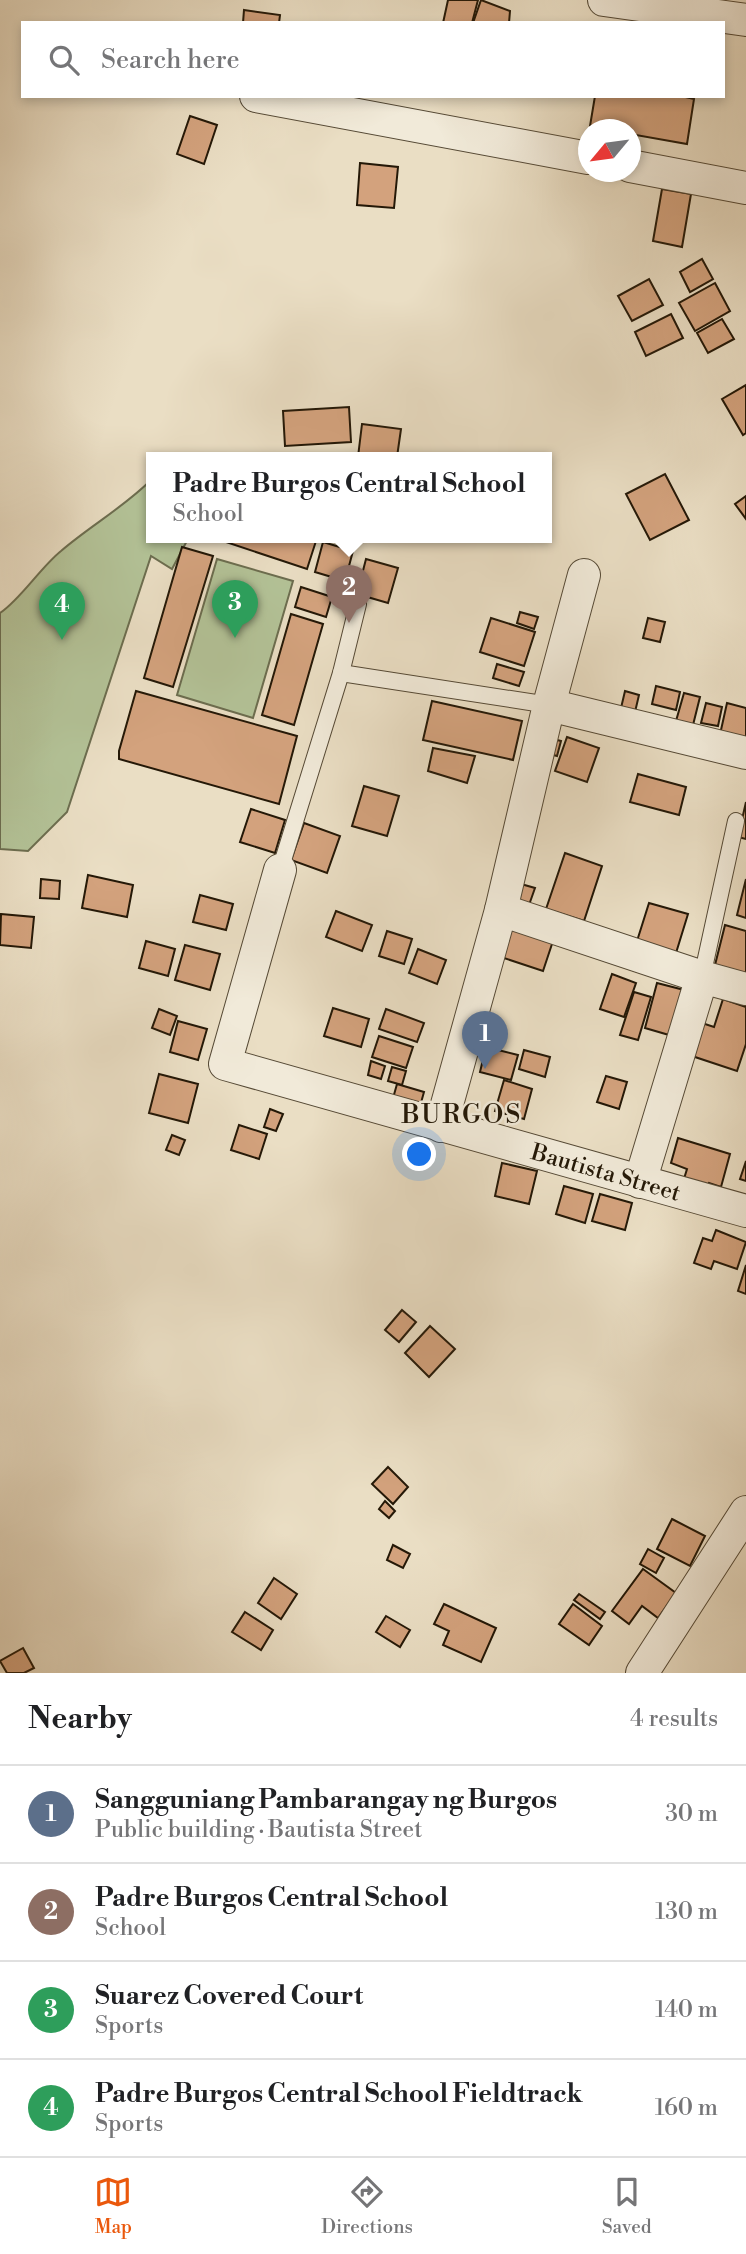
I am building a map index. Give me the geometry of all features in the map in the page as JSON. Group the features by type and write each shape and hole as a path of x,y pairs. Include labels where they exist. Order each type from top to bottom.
{"street":[{"path":"604,0 746,20"},
{"path":"267,98 578,156"},
{"path":"641,168 746,188"},
{"path":"441,1126 501,910 549,705 584,575"},
{"path":"549,705 746,753"},
{"name":"Bautista Street","path":"280,870 225,1064 746,1211"},
{"path":"501,910 746,989"},
{"path":"640,1182 702,977"},
{"path":"642,1673 746,1512"}],"lane":[{"path":"280,870 341,673 358,604"},
{"path":"341,673 549,705"},
{"path":"702,977 736,821"}],"green space":[{"path":"146,485 146,543 186,543 172,569 151,556 67,812 28,851 0,849 0,613 61,551"},
{"path":"217,559 293,581 253,718 177,695"}],"building":[{"path":"448,0 478,0 473,21 443,21"},
{"path":"481,0 510,11 509,21 474,21"},
{"path":"244,10 280,15 279,21 243,21"},
{"path":"595,98 694,99 687,144 641,136 641,119 591,119"},
{"path":"190,116 217,125 204,164 177,154"},
{"path":"360,163 398,167 394,208 357,205"},
{"path":"662,189 691,194 682,247 653,241"},
{"path":"702,259 713,279 690,292 680,272"},
{"path":"649,279 663,305 632,321 618,296"},
{"path":"715,283 730,311 695,331 679,303"},
{"path":"671,314 683,338 646,356 635,332"},
{"path":"722,319 734,339 708,353 697,333"},
{"path":"746,385 746,433 743,435 722,399"},
{"path":"349,407 351,442 285,446 283,411"},
{"path":"362,424 401,429 398,452 359,452"},
{"path":"665,474 689,520 650,540 626,494"},
{"path":"746,496 746,519 735,504"},
{"path":"229,543 315,543 307,569"},
{"path":"323,543 353,551 345,581 315,572"},
{"path":"182,547 213,556 173,687 144,678"},
{"path":"366,559 398,568 388,603 357,594"},
{"path":"301,587 332,597 326,617 295,607"},
{"path":"520,612 538,617 534,629 517,623"},
{"path":"291,614 323,624 294,725 262,715"},
{"path":"491,618 535,632 524,666 480,652"},
{"path":"648,618 665,622 660,642 643,638"},
{"path":"497,664 524,672 519,686 493,678"},
{"path":"656,686 680,692 676,710 652,704"},
{"path":"136,691 297,736 279,804 119,759"},
{"path":"625,691 639,695 635,712 621,708"},
{"path":"684,693 700,697 693,725 676,721"},
{"path":"432,701 522,721 513,760 423,740"},
{"path":"706,703 722,707 718,726 701,723"},
{"path":"727,703 746,708 746,745 719,739"},
{"path":"546,737 561,741 557,756 542,752"},
{"path":"567,737 599,748 587,782 555,771"},
{"path":"433,748 475,756 467,783 428,771"},
{"path":"638,774 686,787 679,815 630,802"},
{"path":"364,786 399,796 387,836 352,826"},
{"path":"746,802 746,839 738,837"},
{"path":"251,809 285,820 275,853 240,842"},
{"path":"304,823 340,836 327,873 291,860"},
{"path":"565,853 602,866 584,921 546,909"},
{"path":"88,875 133,885 127,917 82,908"},
{"path":"41,879 60,881 59,899 40,898"},
{"path":"746,879 746,918 737,915"},
{"path":"521,884 535,888 529,905 516,900"},
{"path":"200,895 233,904 226,930 193,922"},
{"path":"649,903 688,914 676,953 637,941"},
{"path":"336,911 372,925 362,951 326,937"},
{"path":"1,914 34,917 31,948 0,945"},
{"path":"725,925 746,931 746,977 714,969"},
{"path":"510,927 553,941 543,971 501,957"},
{"path":"387,931 412,939 404,964 379,956"},
{"path":"146,941 175,949 168,976 139,968"},
{"path":"185,945 220,954 210,990 175,980"},
{"path":"418,949 446,960 437,984 409,973"},
{"path":"612,974 636,983 624,1017 600,1009"},
{"path":"657,983 688,991 669,1035 645,1028"},
{"path":"634,992 651,997 638,1040 620,1035"},
{"path":"723,999 746,1007 746,1044 737,1071 692,1056 702,1023 714,1027"},
{"path":"333,1008 369,1019 361,1047 324,1036"},
{"path":"159,1009 177,1016 170,1035 152,1028"},
{"path":"386,1009 424,1023 417,1042 379,1029"},
{"path":"178,1021 207,1029 198,1060 170,1052"},
{"path":"379,1036 413,1047 406,1068 372,1057"},
{"path":"486,1047 518,1055 511,1080 480,1072"},
{"path":"524,1050 550,1057 545,1077 519,1069"},
{"path":"371,1061 385,1066 381,1079 368,1075"},
{"path":"392,1067 406,1071 402,1085 388,1081"},
{"path":"159,1074 198,1084 188,1123 149,1113"},
{"path":"606,1076 627,1082 619,1109 597,1102"},
{"path":"504,1080 532,1089 524,1119 495,1111"},
{"path":"397,1084 424,1092 417,1117 390,1109"},
{"path":"270,1109 283,1114 276,1131 264,1127"},
{"path":"239,1125 267,1134 259,1159 231,1150"},
{"path":"172,1135 185,1140 179,1155 166,1150"},
{"path":"678,1138 730,1154 721,1187 709,1183 707,1189 683,1182 687,1169 671,1163"},
{"path":"746,1161 746,1181 740,1179"},
{"path":"502,1163 537,1171 529,1204 495,1196"},
{"path":"564,1186 593,1194 585,1223 556,1214"},
{"path":"600,1194 632,1203 625,1230 592,1221"},
{"path":"716,1230 746,1242 737,1269 714,1261 711,1269 694,1263 703,1238 712,1241"},
{"path":"746,1265 746,1294 738,1291"},
{"path":"402,1310 416,1322 399,1342 385,1330"},
{"path":"430,1326 455,1349 429,1377 405,1353"},
{"path":"388,1467 408,1487 393,1504 372,1484"},
{"path":"385,1501 395,1511 389,1518 379,1509"},
{"path":"672,1519 705,1536 690,1566 657,1549"},
{"path":"393,1545 410,1554 403,1568 387,1560"},
{"path":"648,1549 664,1558 656,1573 640,1564"},
{"path":"643,1569 676,1593 658,1618 642,1606 629,1624 612,1611"},
{"path":"274,1578 297,1594 281,1619 258,1603"},
{"path":"579,1594 605,1612 600,1619 574,1600"},
{"path":"444,1604 496,1628 481,1662 443,1645 449,1631 434,1624"},
{"path":"573,1604 602,1626 589,1645 559,1624"},
{"path":"245,1612 273,1630 261,1650 232,1632"},
{"path":"386,1616 410,1630 400,1647 376,1632"},
{"path":"23,1648 34,1668 24,1673 7,1673 0,1661"}],"place":[{"name":"Padre Burgos Central School","path":"349,623"},
{"name":"Suarez Covered Court","path":"235,638"},
{"name":"Padre Burgos Central School Fieldtrack","path":"62,640"},
{"name":"Sangguniang Pambarangay ng Burgos","path":"485,1069"}],"district":[{"name":"BURGOS","path":"462,1114"}]}
